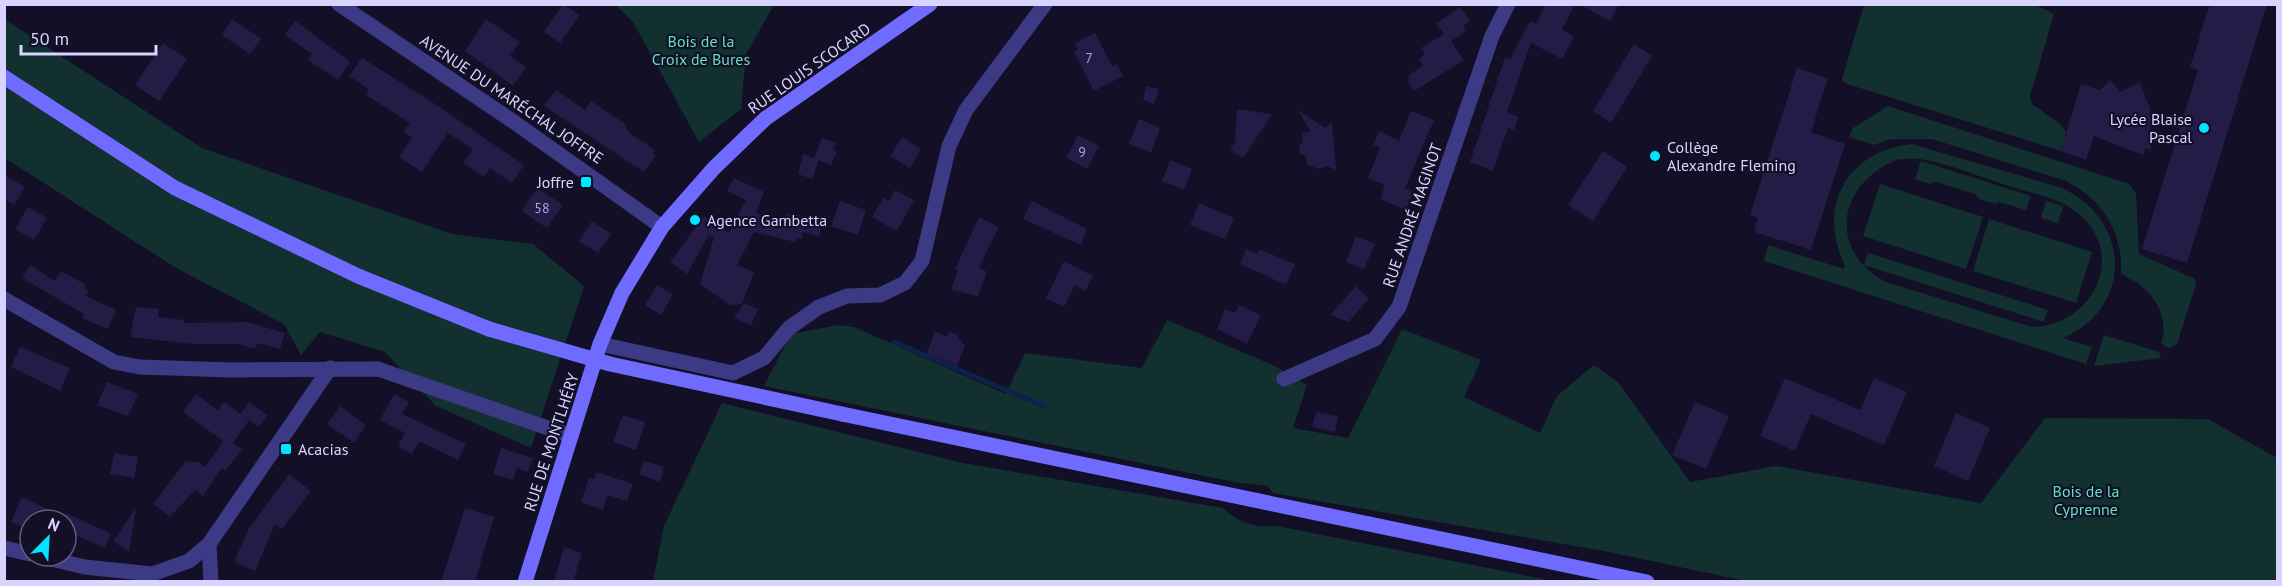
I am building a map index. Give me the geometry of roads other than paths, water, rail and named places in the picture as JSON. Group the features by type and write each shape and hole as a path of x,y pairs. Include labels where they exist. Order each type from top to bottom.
{"main road":[{"name":"RUE LOUIS SCOCARD","path":"613,315 636,268 662,227 714,168 766,118 930,4"},
{"path":"4,77 175,188 358,276 489,329 610,364 1647,582"},
{"name":"RUE DE MONTLHÉRY","path":"525,582 600,344 613,315"}],"street":[{"name":"AVENUE DU MARÉCHAL JOFFRE","path":"339,4 514,122 662,227"},
{"path":"600,344 733,373 764,358 789,328 819,307 847,296 880,295 905,283 922,261 950,146 966,110 1045,4"},
{"name":"RUE ANDRÉ MAGINOT","path":"1284,379 1375,339 1399,307 1492,36 1508,4"},
{"path":"4,299 114,362 140,366 232,370 378,369 571,436"},
{"path":"78,565 152,574 189,561 209,544 330,368"},
{"path":"209,544 211,582"}],"waterway":[{"path":"894,342 1044,406"}],"place":[{"name":"Lycée Blaise Pascal","path":"2204,128"},
{"name":"Collège Alexandre Fleming","path":"1655,156"},
{"name":"Joffre","path":"586,182"},
{"name":"Agence Gambetta","path":"695,220"},
{"name":"Acacias","path":"286,449"}],"park label":[{"name":"Bois de la Croix de Bures","path":"701,50"},
{"name":"Bois de la Cyprenne","path":"2086,500"}]}
